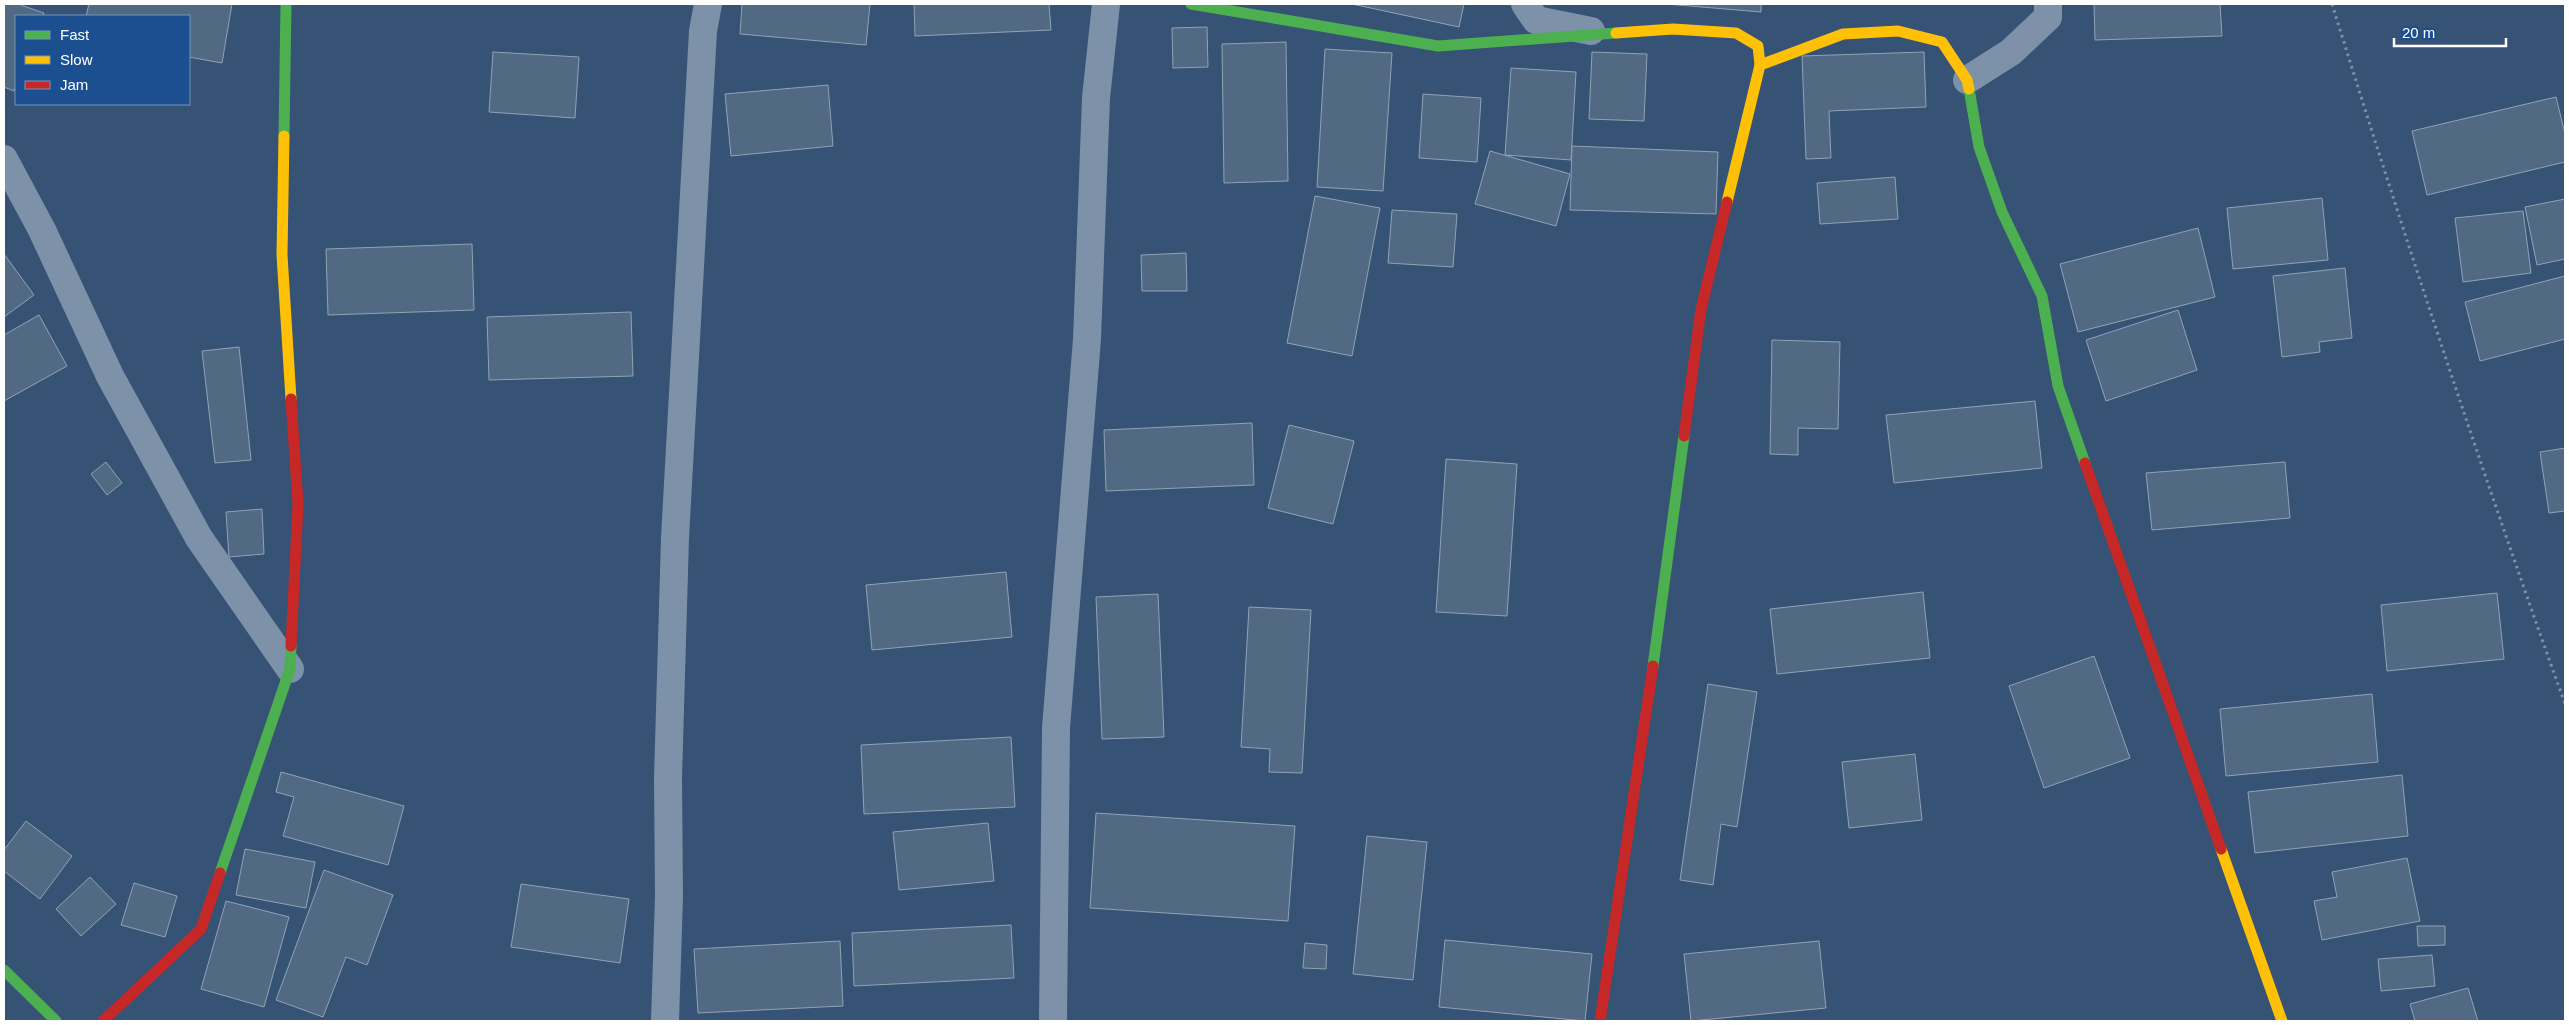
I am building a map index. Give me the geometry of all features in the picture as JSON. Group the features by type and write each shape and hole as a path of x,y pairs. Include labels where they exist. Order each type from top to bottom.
{"street":[{"path":"103,1021 202,929 290,669 298,504 282,255 286,4"},
{"path":"665,1021 669,896 668,778 675,538 703,31 708,4"},
{"path":"1053,1021 1056,728 1087,348 1096,98 1106,4"},
{"path":"1191,4 1438,46 1673,29 1736,33 1758,46 1760,65 1700,309 1643,744 1600,1021"},
{"path":"1525,4 1536,20 1602,33"},
{"path":"1967,80 2011,52 2048,17 2048,4"},
{"path":"1760,65 1843,34 1898,31 1942,42 1967,80 1982,156 2002,212 2042,296 2058,386 2282,1021"},
{"path":"4,159 42,230 110,376 199,538 290,669"},
{"path":"4,970 56,1021"}],"path":[{"path":"2332,4 2375,142 2495,508 2565,704"}],"building":[{"path":"4,4 18,4 44,13 43,15 15,15 15,88 14,91 4,87"},
{"path":"89,4 232,4 222,63 190,57 190,15 86,15"},
{"path":"742,4 870,4 866,45 740,34"},
{"path":"914,4 1049,4 1051,30 915,36"},
{"path":"1352,4 1464,4 1459,27"},
{"path":"1666,4 1761,4 1761,12"},
{"path":"2094,4 2220,4 2222,36 2095,40"},
{"path":"1207,27 1208,67 1173,68 1172,28"},
{"path":"1286,42 1288,181 1224,183 1222,44"},
{"path":"1325,49 1392,53 1383,191 1317,187"},
{"path":"493,52 579,57 575,118 489,112"},
{"path":"1592,52 1647,54 1644,121 1589,119"},
{"path":"1924,52 1926,107 1829,111 1831,158 1806,159 1802,56"},
{"path":"1511,68 1576,72 1571,160 1505,155"},
{"path":"828,85 833,146 731,156 725,94"},
{"path":"1423,94 1481,98 1477,162 1419,158"},
{"path":"2556,97 2565,134 2565,162 2427,195 2412,131"},
{"path":"1572,146 1718,152 1716,214 1570,210"},
{"path":"1490,151 1570,174 1556,226 1475,204"},
{"path":"1895,177 1898,219 1820,224 1817,183"},
{"path":"1315,196 1380,208 1352,356 1287,343"},
{"path":"2322,198 2328,260 2233,269 2227,208"},
{"path":"2565,199 2565,259 2537,265 2525,207"},
{"path":"1392,210 1457,214 1453,267 1388,263"},
{"path":"2523,211 2531,273 2463,282 2455,218"},
{"path":"2198,228 2215,297 2078,332 2060,264"},
{"path":"472,244 474,310 328,315 326,249"},
{"path":"1186,253 1187,291 1142,291 1141,255"},
{"path":"4,254 34,295 4,317"},
{"path":"2345,268 2352,338 2319,342 2320,352 2282,357 2273,276"},
{"path":"2565,276 2565,339 2480,361 2465,302"},
{"path":"2178,310 2197,370 2106,401 2086,340"},
{"path":"631,312 633,376 489,380 487,317"},
{"path":"39,315 67,366 4,401 4,335"},
{"path":"1772,340 1840,342 1838,429 1798,428 1798,455 1770,454"},
{"path":"239,347 251,460 215,463 202,351"},
{"path":"2035,401 2042,468 1894,483 1886,415"},
{"path":"1252,423 1254,485 1106,491 1104,430"},
{"path":"1289,425 1354,441 1333,524 1268,508"},
{"path":"2565,448 2565,511 2549,513 2540,452"},
{"path":"1446,459 1517,464 1507,616 1436,612"},
{"path":"106,462 122,483 107,495 91,474"},
{"path":"2285,462 2290,518 2152,530 2146,473"},
{"path":"262,509 264,554 229,557 226,512"},
{"path":"1006,572 1012,637 872,650 866,585"},
{"path":"1923,592 1930,658 1777,674 1770,609"},
{"path":"2497,593 2504,659 2387,671 2381,605"},
{"path":"1158,594 1164,737 1102,739 1096,597"},
{"path":"1249,607 1311,610 1302,773 1269,772 1270,749 1241,747"},
{"path":"2094,656 2130,758 2044,788 2009,686"},
{"path":"1708,684 1757,692 1737,827 1721,824 1713,885 1680,880"},
{"path":"2372,694 2378,762 2226,776 2220,709"},
{"path":"1011,737 1015,807 864,814 861,745"},
{"path":"1915,754 1922,820 1849,828 1842,762"},
{"path":"281,772 404,806 388,865 283,836 294,797 276,792"},
{"path":"2402,775 2408,836 2255,853 2248,792"},
{"path":"1096,813 1295,826 1288,921 1090,908"},
{"path":"26,821 72,856 40,899 4,871 4,850"},
{"path":"988,823 994,881 899,890 893,832"},
{"path":"1367,836 1427,842 1413,980 1353,974"},
{"path":"245,849 315,862 306,908 236,895"},
{"path":"2407,858 2420,921 2322,940 2314,901 2337,897 2332,872"},
{"path":"324,870 393,895 367,965 346,957 323,1017 276,1000"},
{"path":"90,877 116,904 81,936 56,909"},
{"path":"134,883 177,896 165,937 121,925"},
{"path":"521,884 629,899 620,963 511,947"},
{"path":"226,901 289,917 264,1007 201,989"},
{"path":"1011,925 1014,978 854,986 852,933"},
{"path":"2417,926 2445,926 2445,945 2418,946"},
{"path":"1445,940 1592,954 1585,1021 1439,1007"},
{"path":"840,941 843,1006 698,1013 694,949"},
{"path":"1819,941 1826,1008 1691,1021 1684,954"},
{"path":"1305,943 1327,945 1326,969 1303,968"},
{"path":"2432,955 2435,986 2381,991 2378,959"},
{"path":"2468,988 2478,1021 2415,1021 2410,1004"}],"traffic: fast":[{"path":"284,136 286,4"},
{"path":"1191,4 1438,46 1616,33"},
{"path":"1969,89 1979,147 2002,212 2042,296 2058,386 2085,463"},
{"path":"1653,666 1684,436"},
{"path":"220,873 290,669 291,646"},
{"path":"4,970 56,1021"}],"traffic: slow":[{"path":"1616,33 1673,29 1736,33 1758,46 1760,65 1727,202"},
{"path":"1760,65 1843,34 1898,31 1942,42 1967,80 1969,89"},
{"path":"284,136 282,255 291,399"},
{"path":"2221,849 2282,1021"}],"traffic: jam":[{"path":"1684,436 1701,309 1727,202"},
{"path":"291,399 298,504 291,646"},
{"path":"2085,463 2221,849"},
{"path":"1600,1021 1653,666"},
{"path":"103,1021 201,929 220,873"}]}
